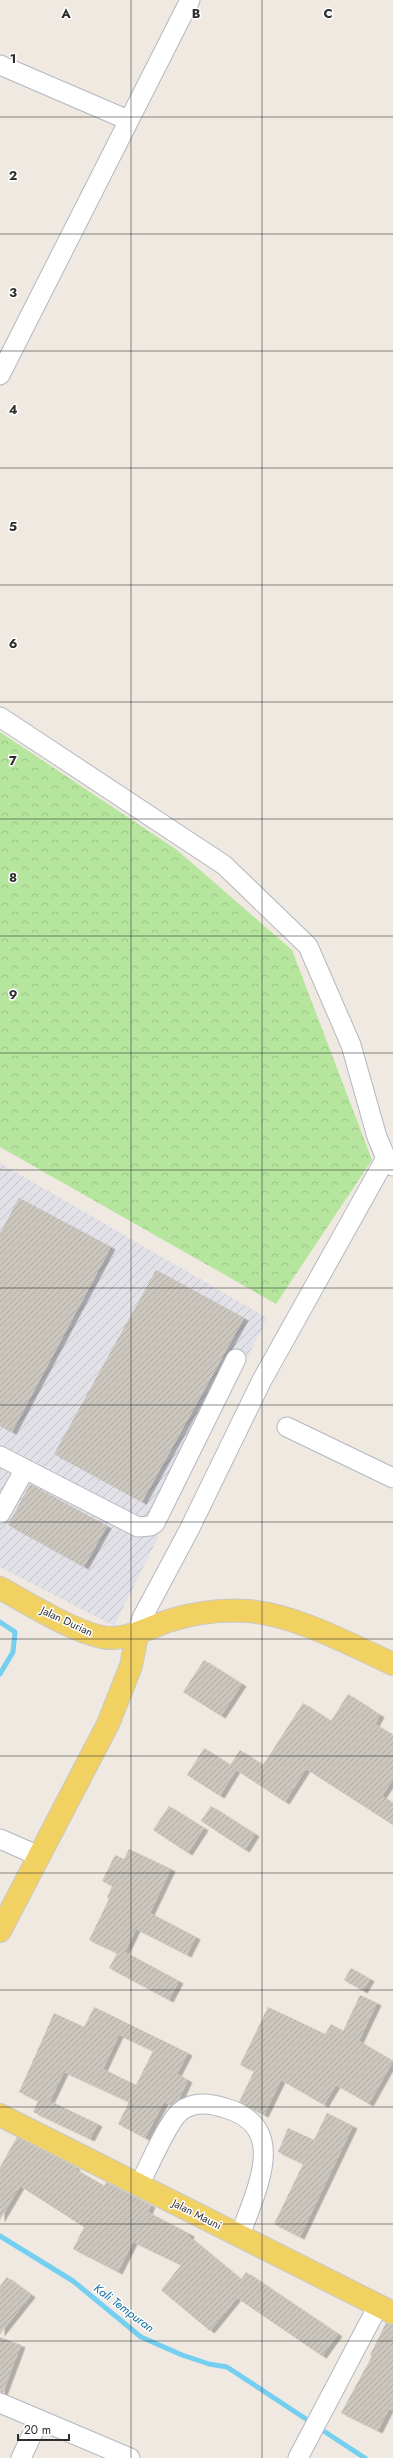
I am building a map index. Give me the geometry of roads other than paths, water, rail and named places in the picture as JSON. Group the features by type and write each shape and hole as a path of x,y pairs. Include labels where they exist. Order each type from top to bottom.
{"main road":[{"name":"Jalan Durian","path":"0,1588 68,1624 93,1635 112,1638 137,1634 168,1621 208,1612 227,1610 254,1612 288,1620 393,1664"},
{"path":"0,1931 108,1724 131,1666 137,1634"},
{"name":"Jalan Mauni","path":"0,2115 385,2310"}],"street":[{"path":"0,375 62,256 128,120 190,0"},
{"path":"0,65 128,120"},
{"path":"0,717 224,865 308,946 350,1045 377,1137 390,1162 262,1380 189,1530 142,1618 137,1634"},
{"path":"0,1456 138,1527 150,1526 154,1523 236,1359"},
{"path":"287,1428 393,1478"},
{"path":"0,1514 25,1469"},
{"path":"5,1841 39,1856"},
{"path":"139,2185 180,2111 195,2105 211,2104 237,2111 252,2122 262,2136 264,2150 259,2179 240,2236"},
{"path":"300,2455 319,2417 385,2310"},
{"path":"0,2403 130,2458"},
{"path":"21,2458 39,2420"}],"waterway":[{"name":"Kali Tempuran","path":"0,1622 15,1632 13,1652 0,1674"},
{"name":"Kali Tempuran","path":"0,2236 73,2281 141,2337 182,2355 209,2364 227,2367 312,2423"},
{"name":"Kali Tempuran","path":"319,2428 365,2458"}]}
